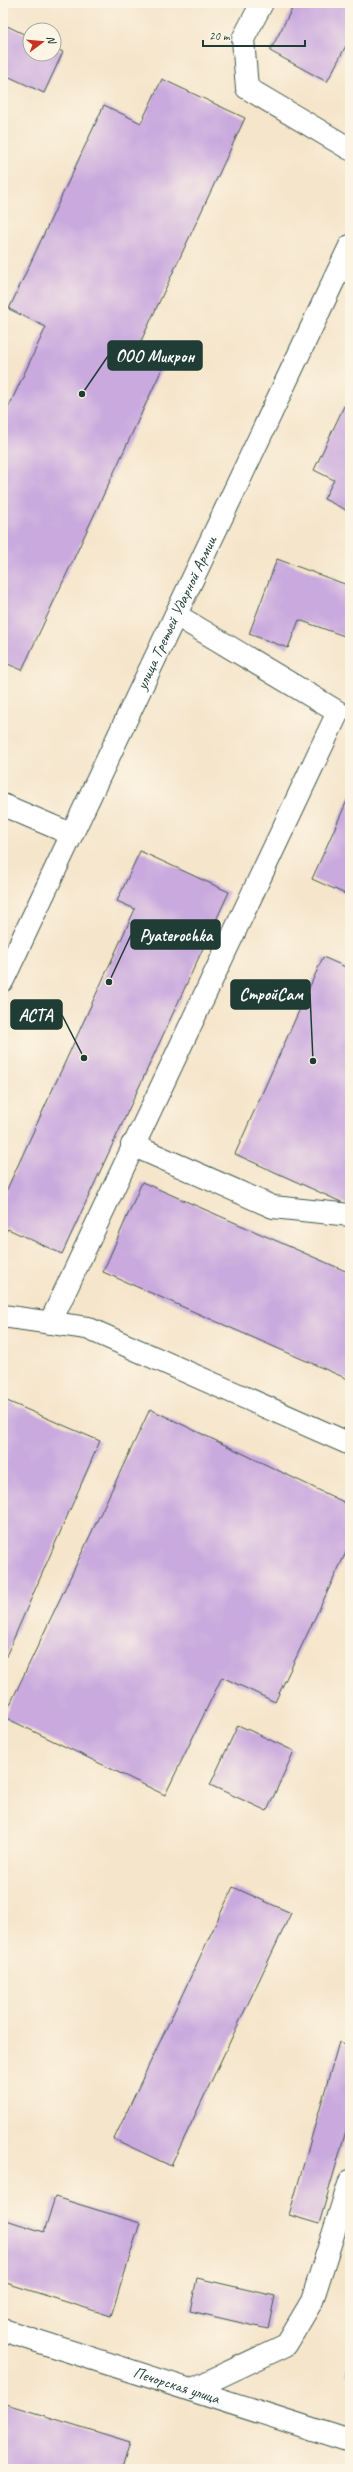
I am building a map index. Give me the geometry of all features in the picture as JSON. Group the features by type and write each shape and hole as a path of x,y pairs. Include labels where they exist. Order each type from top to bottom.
{"main road":[{"path":"262,3 242,39 246,88 350,149"},
{"name":"улица Третьей Ударной Армии","path":"3,980 350,246"},
{"path":"50,1323 132,1145 338,712 176,615"},
{"path":"3,806 71,834"},
{"path":"132,1145 273,1207 350,1215"},
{"path":"3,1316 87,1328 350,1444"},
{"path":"191,2390 286,2346 312,2301 350,2181"},
{"name":"Печорская улица","path":"3,2330 350,2440"}],"building":[{"path":"295,3 350,3 350,38 327,82 270,51"},
{"path":"3,24 22,33 22,62 58,62 44,93 3,74"},
{"path":"162,79 245,118 134,356 162,369 22,670 3,662 3,419 46,327 9,309 104,105 141,123"},
{"path":"344,406 350,408 350,512 324,499 334,480 314,470"},
{"path":"277,559 350,586 350,638 299,620 288,648 249,634"},
{"path":"350,794 350,896 312,879"},
{"path":"140,851 229,892 62,1254 8,1229 3,1236 3,1198 135,909 117,901"},
{"path":"323,957 350,969 350,1206 235,1154"},
{"path":"142,1182 350,1273 350,1380 103,1272"},
{"path":"7,1401 100,1441 3,1663 3,1411"},
{"path":"150,1409 350,1505 350,1544 275,1702 222,1677 165,1795 4,1717"},
{"path":"238,1725 294,1751 267,1811 210,1785"},
{"path":"233,1887 291,1913 171,2166 114,2139"},
{"path":"339,2042 350,2045 350,2117 319,2224 289,2215"},
{"path":"55,2197 140,2223 111,2316 3,2282 3,2219 44,2232"},
{"path":"197,2278 275,2296 268,2329 190,2311"},
{"path":"350,2360 350,2375 346,2374"},
{"path":"3,2403 130,2442 122,2469 3,2469"}],"place":[{"name":"ООО Микрон","path":"82,394"},
{"name":"Pyaterochka","path":"109,982"},
{"name":"АСТА","path":"84,1058"},
{"name":"СтройСам","path":"313,1061"}]}
